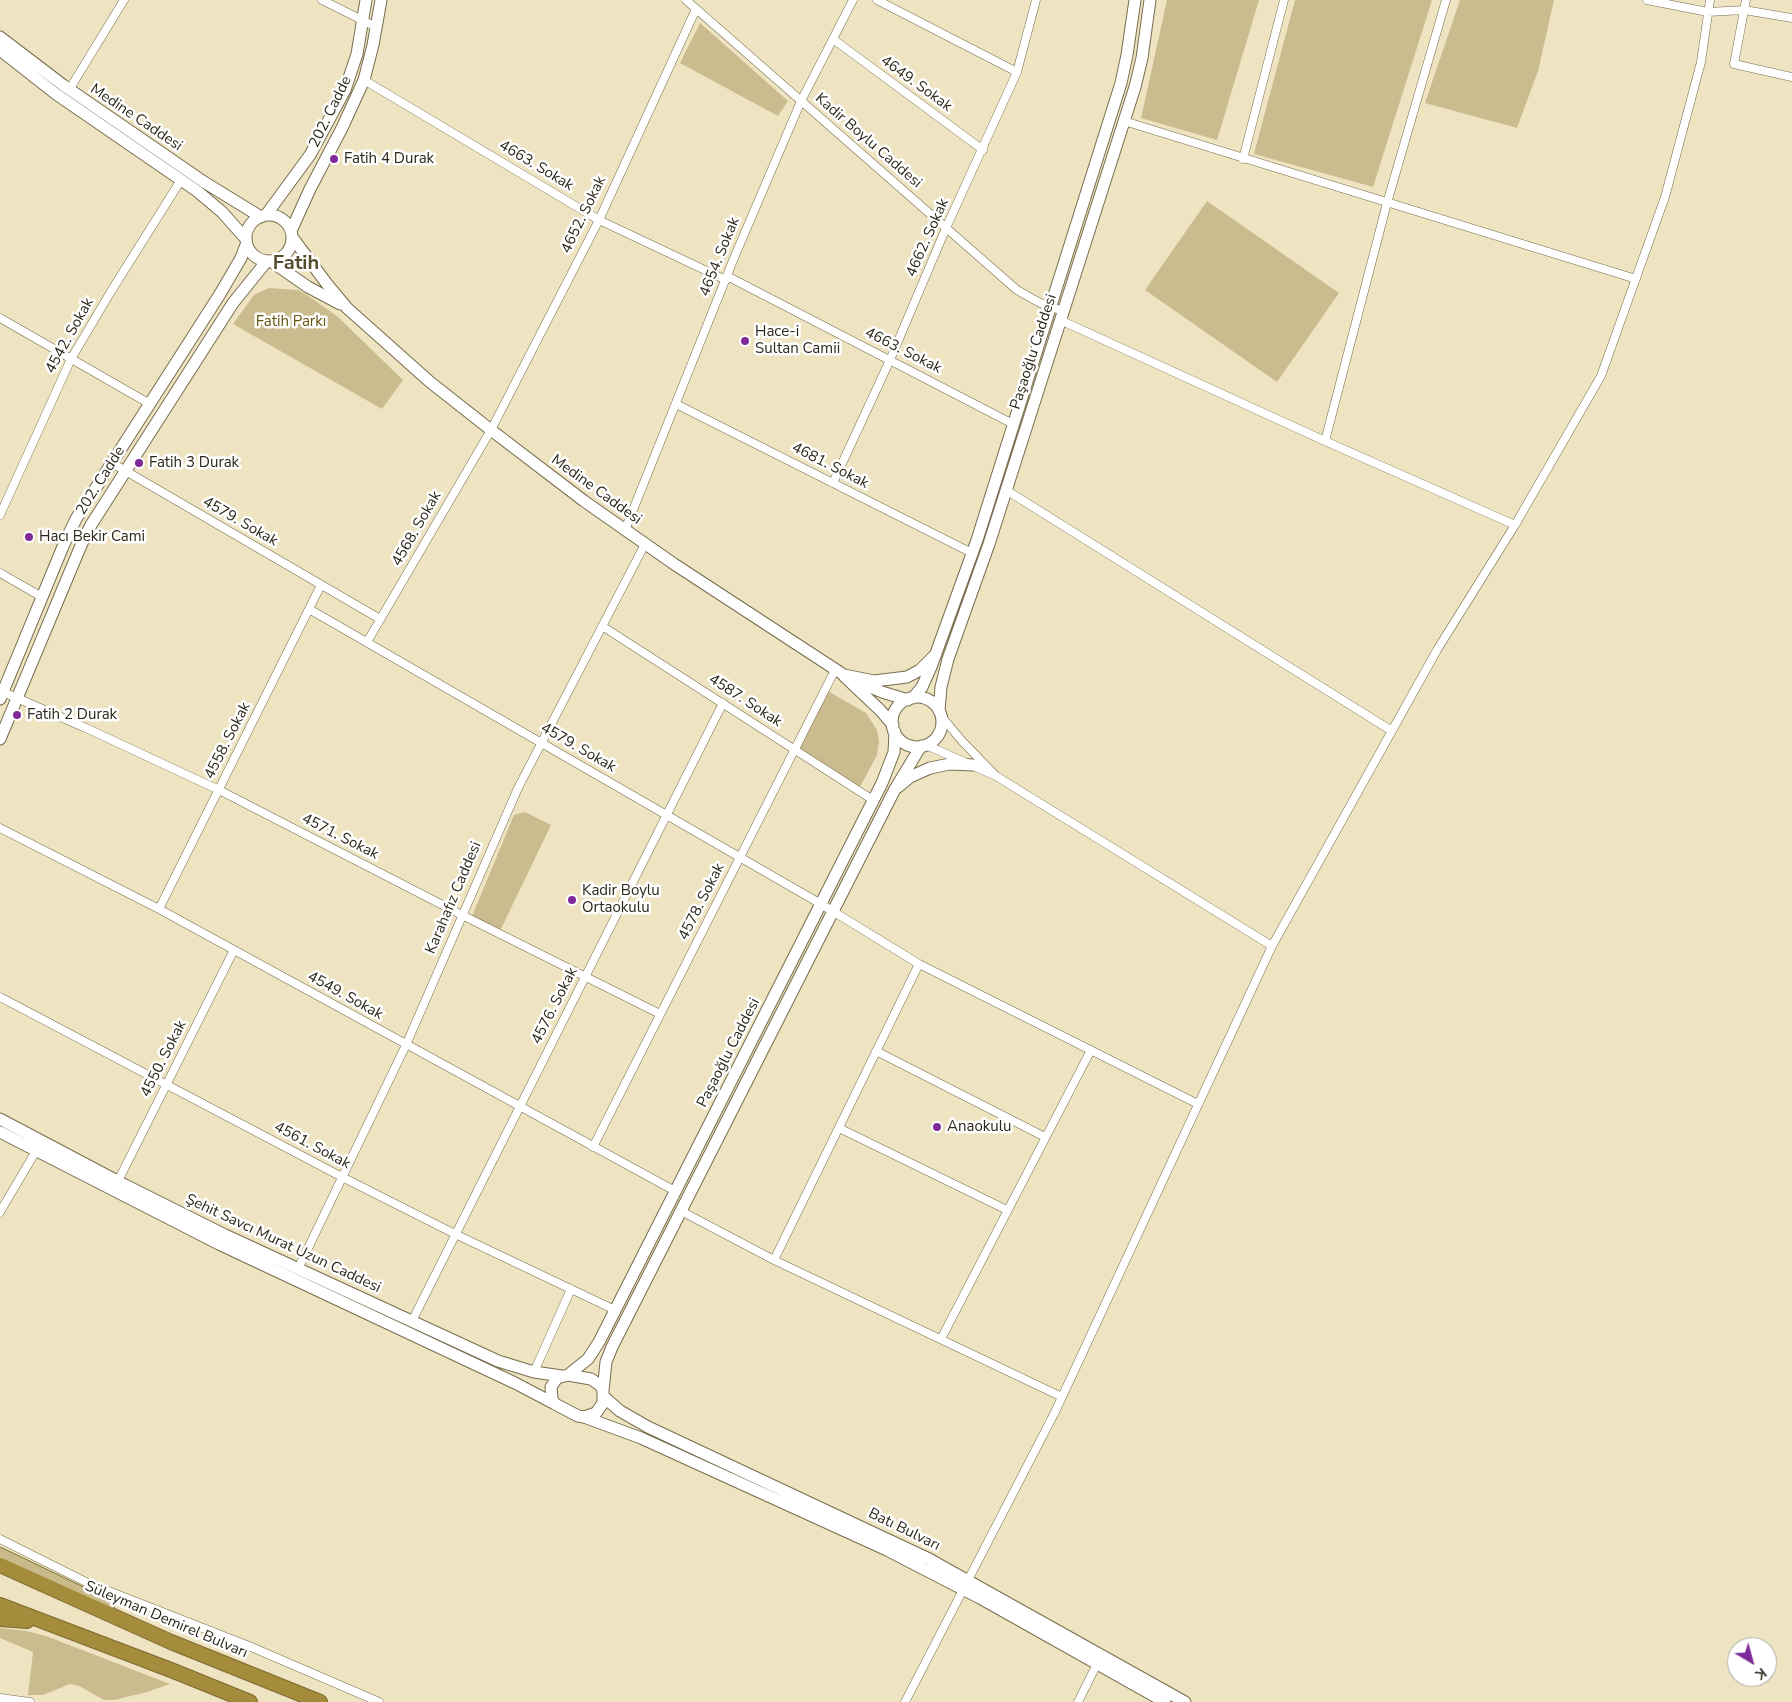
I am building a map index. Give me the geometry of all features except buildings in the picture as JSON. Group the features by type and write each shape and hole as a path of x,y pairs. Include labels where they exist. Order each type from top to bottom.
{"highway":[{"name":"Süleyman Demirel Bulvarı","path":"0,1565 171,1642 320,1702"},
{"path":"0,1605 172,1670 250,1702"},
{"path":"0,1619 44,1622"}],"main road":[{"path":"0,1554 239,1669"}],"street":[{"path":"69,90 124,0"},
{"path":"322,0 376,27"},
{"name":"202. Cadde","path":"263,216 306,162 337,107 352,72 366,0"},
{"name":"202. Cadde","path":"291,234 300,208 346,120 364,80 381,0"},
{"name":"Kadir Boylu Caddesi","path":"686,0 1017,290 1030,299 1325,441 1515,525"},
{"name":"4654. Sokak","path":"626,530 727,278 801,101 853,0"},
{"path":"877,0 1017,72"},
{"name":"4662. Sokak","path":"833,482 890,360 946,228 1017,72 1036,0"},
{"name":"Paşaoğlu Caddesi","path":"911,699 924,682 936,654 972,553 1121,83 1128,55 1135,0"},
{"name":"Paşaoğlu Caddesi","path":"940,713 941,686 948,659 1006,490 1124,121 1142,58 1150,0"},
{"path":"1242,159 1284,0"},
{"path":"1325,441 1387,203 1446,0"},
{"path":"1647,0 1708,12 1744,10 1792,18"},
{"path":"905,1702 1062,1397 1272,946 1437,650 1515,525 1601,376 1665,197 1702,62 1710,0"},
{"path":"1746,0 1734,64 1792,77"},
{"name":"4652. Sokak","path":"491,430 599,220 696,9"},
{"name":"Medine Caddesi","path":"1,38 69,90 224,195 263,216"},
{"name":"4649. Sokak","path":"833,39 983,150"},
{"name":"Medine Caddesi","path":"0,50 56,94 181,180 217,208 246,242"},
{"name":"4663. Sokak","path":"364,80 599,220 727,278 1013,424"},
{"path":"1124,121 1242,159 1636,279"},
{"name":"4542. Sokak","path":"0,515 71,359 181,180"},
{"path":"263,216 278,217 283,220 291,234 291,245 286,254 269,262 256,258 246,242 246,233 251,223 263,216"},
{"name":"Medine Caddesi","path":"291,234 347,308 430,382 491,430 645,544 839,673 880,710 894,729"},
{"name":"202. Cadde","path":"1,696 70,530 223,289 246,242"},
{"name":"Medine Caddesi","path":"269,262 308,287 347,308"},
{"name":"202. Cadde","path":"0,739 91,524 233,303 269,262"},
{"path":"0,318 150,404"},
{"name":"4681. Sokak","path":"676,404 972,553"},
{"name":"4568. Sokak","path":"367,642 491,430"},
{"name":"4579. Sokak","path":"112,464 380,619"},
{"path":"1006,490 1392,731"},
{"name":"Karahafız Caddesi","path":"298,1269 406,1045 514,797 645,544"},
{"path":"0,573 42,597"},
{"name":"4558. Sokak","path":"159,909 321,585"},
{"name":"4579. Sokak","path":"309,610 821,904 919,964 1198,1104"},
{"name":"4587. Sokak","path":"602,626 873,800"},
{"path":"839,673 874,680 907,677 920,670 936,654"},
{"name":"Medine Caddesi","path":"839,673 882,692 911,699"},
{"name":"4578. Sokak","path":"593,1147 794,750 839,673"},
{"name":"4571. Sokak","path":"1,696 17,698 219,790 660,1014"},
{"path":"996,776 962,741 930,701 922,698 911,699 899,706 894,713 894,729 902,742 908,745 924,746 996,776 1272,946"},
{"name":"4576. Sokak","path":"412,1321 723,704"},
{"path":"924,746 937,738 941,730 940,713"},
{"name":"Paşaoğlu Caddesi","path":"565,1375 582,1365 591,1355 615,1310 873,800 890,764 895,741 894,729"},
{"name":"Paşaoğlu Caddesi","path":"604,1394 606,1362 612,1347 895,789 924,746"},
{"path":"895,789 910,777 930,768 950,764 973,765"},
{"name":"4549. Sokak","path":"0,828 159,909 675,1191"},
{"name":"4550. Sokak","path":"118,1181 234,950"},
{"path":"774,1260 919,964"},
{"name":"4561. Sokak","path":"0,997 342,1177 455,1234 615,1310"},
{"path":"941,1340 1090,1050"},
{"path":"876,1052 1045,1136"},
{"name":"Şehit Savcı Murat Uzun Caddesi","path":"0,1118 118,1181 226,1235 498,1361 534,1372 565,1375"},
{"path":"838,1128 1008,1210"},
{"name":"Şehit Savcı Murat Uzun Caddesi","path":"0,1132 219,1244 515,1383 555,1404"},
{"path":"0,1212 36,1151"},
{"path":"681,1211 774,1260 1062,1397"},
{"path":"534,1372 571,1289"},
{"path":"565,1375 591,1378 601,1386 604,1394 603,1403 596,1412 584,1417 555,1404 552,1399 551,1387 553,1382 565,1375"},
{"name":"Batı Bulvarı","path":"604,1394 620,1411 648,1427 871,1530 1097,1664 1165,1702"},
{"name":"Batı Bulvarı","path":"584,1417 634,1435 965,1584 1185,1702"},
{"path":"0,1539 88,1583 249,1646 379,1702"},
{"path":"1078,1702 1097,1664"},
{"path":"0,1698 30,1702"}],"green space":[{"path":"1167,0 1259,0 1217,140 1141,118"},
{"path":"1295,0 1432,0 1373,187 1254,154"},
{"path":"1460,0 1554,0 1538,71 1517,128 1425,103"},
{"path":"700,23 788,101 778,116 680,63"},
{"path":"1207,201 1339,293 1277,382 1145,290"},
{"name":"Fatih Parkı","path":"269,288 298,290 307,295 338,317 403,380 382,409 233,324 254,295"},
{"path":"826,690 866,713 877,730 879,741 877,755 860,787 798,747"},
{"path":"525,812 551,825 500,931 470,921 514,815"},
{"path":"0,1628 46,1636 170,1684 114,1700 104,1700 79,1686 70,1684 43,1695 28,1695 33,1652 0,1638"}],"place":[{"name":"Fatih 4 Durak","path":"334,159"},
{"name":"Hace-i Sultan Camii","path":"745,341"},
{"name":"Fatih 3 Durak","path":"139,463"},
{"name":"Hacı Bekir Cami","path":"29,537"},
{"name":"Fatih 2 Durak","path":"17,715"},
{"name":"Kadir Boylu Ortaokulu","path":"572,900"},
{"name":"Anaokulu","path":"937,1127"}],"district":[{"name":"Fatih","path":"296,264"}]}
